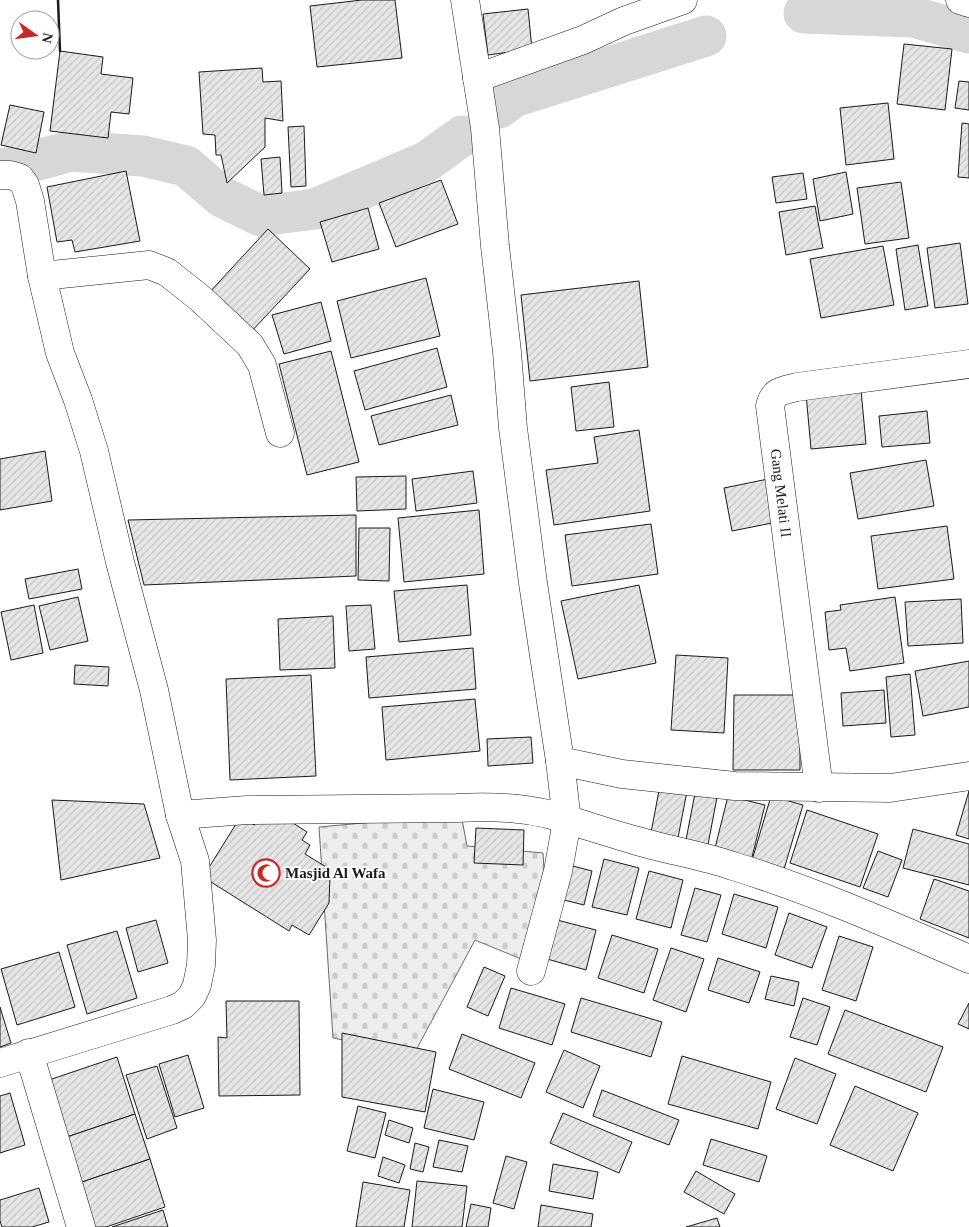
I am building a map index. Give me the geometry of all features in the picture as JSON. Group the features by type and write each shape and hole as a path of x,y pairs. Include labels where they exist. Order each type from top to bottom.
{"street":[{"path":"465,0 485,128 515,448 567,821 558,871 531,971"},
{"path":"477,78 583,40 624,21 683,0"},
{"path":"960,0 969,3"},
{"path":"0,176 10,175 20,178 25,185 30,201 42,276 60,353 94,450 120,562 154,690 180,815 195,861 202,940 201,964 197,985 192,996 183,1005 0,1063"},
{"path":"42,276 149,265 168,272 201,299 250,345 262,365 280,432"},
{"name":"Gang Melati II","path":"819,788 770,406 772,398 776,393 797,387 969,364"},
{"path":"560,761 622,774 735,786 890,788 969,776"},
{"path":"180,815 247,810 486,806 547,814 648,844 704,857 801,888 969,959"},
{"path":"29,1053 81,1227"}],"green space":[{"path":"461,814 467,846 543,853 544,869 521,959 475,940 414,1054 333,1038 319,827"}],"building":[{"path":"362,0 395,0 402,58 317,67 310,6"},
{"path":"528,9 532,49 488,55 483,14"},
{"path":"904,44 952,49 945,110 897,104"},
{"path":"60,51 103,57 101,74 133,78 129,114 111,112 108,138 50,131"},
{"path":"262,68 263,82 281,81 283,121 265,118 265,147 227,183 221,155 216,155 215,135 203,134 199,72"},
{"path":"959,81 969,82 969,110 955,108"},
{"path":"888,103 894,159 846,165 840,108"},
{"path":"10,105 44,112 36,153 1,145"},
{"path":"962,123 969,124 969,178 958,177"},
{"path":"304,126 306,186 291,187 288,127"},
{"path":"280,157 282,193 264,195 261,159"},
{"path":"126,171 140,241 75,252 72,240 57,242 47,187"},
{"path":"846,172 853,214 820,221 813,179"},
{"path":"803,173 807,199 776,203 772,177"},
{"path":"441,180 458,224 396,247 379,203"},
{"path":"901,182 909,238 865,244 857,188"},
{"path":"815,206 823,248 786,255 779,212"},
{"path":"368,208 379,249 332,262 320,222"},
{"path":"268,229 310,269 249,334 207,295"},
{"path":"960,243 968,304 935,308 927,248"},
{"path":"918,245 928,306 905,310 896,249"},
{"path":"883,246 894,305 821,318 810,259"},
{"path":"426,278 440,336 351,358 337,301"},
{"path":"639,281 648,367 530,381 521,295"},
{"path":"321,302 331,341 284,354 272,315"},
{"path":"437,348 447,387 365,410 354,371"},
{"path":"331,351 359,462 307,475 279,364"},
{"path":"609,382 614,427 576,431 571,387"},
{"path":"861,390 866,444 811,449 806,394"},
{"path":"451,395 458,425 379,445 371,416"},
{"path":"927,411 930,443 882,447 879,416"},
{"path":"639,430 650,511 554,525 546,470 598,463 594,437"},
{"path":"45,451 52,501 0,510 0,459"},
{"path":"926,460 934,506 858,519 850,473"},
{"path":"473,471 477,503 416,511 412,479"},
{"path":"406,476 406,509 357,511 356,477"},
{"path":"768,479 777,522 732,531 724,488"},
{"path":"479,510 484,574 404,582 398,518"},
{"path":"356,515 356,576 144,585 128,520"},
{"path":"651,524 658,574 572,586 565,535"},
{"path":"947,526 954,579 878,589 871,536"},
{"path":"359,528 390,528 389,581 358,580"},
{"path":"78,569 82,589 29,599 25,579"},
{"path":"467,585 471,635 399,642 394,591"},
{"path":"639,585 656,663 578,679 561,601"},
{"path":"78,597 88,641 50,650 39,606"},
{"path":"895,597 904,663 850,671 846,648 829,650 825,612 841,610 840,605"},
{"path":"961,599 963,643 908,646 905,602"},
{"path":"34,605 43,653 11,660 1,612"},
{"path":"371,605 375,649 349,651 346,606"},
{"path":"333,616 335,668 280,670 278,619"},
{"path":"473,648 476,689 369,698 366,657"},
{"path":"676,655 728,658 724,733 671,730"},
{"path":"969,661 969,707 923,716 915,671"},
{"path":"75,665 109,667 108,686 74,684"},
{"path":"910,674 915,735 891,737 886,677"},
{"path":"311,675 316,776 230,780 226,679"},
{"path":"884,690 886,723 843,726 841,693"},
{"path":"734,695 800,695 800,770 733,770"},
{"path":"475,699 480,751 386,760 382,707"},
{"path":"531,737 533,763 488,766 487,739"},
{"path":"661,780 688,786 677,843 650,838"},
{"path":"696,788 718,792 707,850 685,845"},
{"path":"969,791 969,839 956,835"},
{"path":"728,796 765,805 751,861 714,852"},
{"path":"771,796 803,805 782,876 750,867"},
{"path":"52,800 144,804 160,858 61,880"},
{"path":"807,810 878,834 860,887 790,863"},
{"name":"Masjid Al Wafa","path":"261,812 282,816 307,832 302,840 310,845 305,854 326,867 323,871 330,876 329,903 309,935 292,925 289,931 203,877 241,816 254,825"},
{"path":"476,828 524,830 523,865 474,863"},
{"path":"913,829 969,844 969,885 903,868"},
{"path":"878,851 902,860 888,897 863,888"},
{"path":"604,859 639,868 627,915 592,907"},
{"path":"569,865 592,871 584,905 560,899"},
{"path":"649,871 683,880 671,928 636,919"},
{"path":"934,879 969,891 969,938 920,919"},
{"path":"695,888 721,895 707,942 681,935"},
{"path":"734,894 778,907 766,948 722,934"},
{"path":"789,913 827,927 812,968 775,955"},
{"path":"156,920 168,963 138,972 126,928"},
{"path":"557,920 596,930 586,970 547,959"},
{"path":"117,931 137,998 87,1014 67,945"},
{"path":"612,935 658,949 644,993 598,978"},
{"path":"839,936 873,947 856,1001 822,990"},
{"path":"671,948 704,959 686,1012 653,1000"},
{"path":"59,952 75,1007 17,1025 1,969"},
{"path":"718,958 760,972 749,1003 708,990"},
{"path":"484,967 505,976 488,1016 467,1007"},
{"path":"771,976 799,982 794,1006 765,999"},
{"path":"511,988 565,1004 552,1045 499,1028"},
{"path":"581,998 662,1022 651,1057 571,1032"},
{"path":"803,998 830,1007 817,1045 790,1037"},
{"path":"226,1001 299,1001 300,1095 219,1096 218,1037 227,1038"},
{"path":"969,1003 969,1029 958,1024"},
{"path":"0,1007 11,1043 0,1047"},
{"path":"845,1010 943,1047 926,1092 828,1054"},
{"path":"342,1033 436,1052 425,1112 342,1097"},
{"path":"462,1034 535,1063 521,1098 449,1069"},
{"path":"564,1050 600,1066 583,1108 546,1092"},
{"path":"188,1055 204,1108 175,1117 159,1064"},
{"path":"682,1056 771,1082 758,1129 668,1104"},
{"path":"117,1057 135,1114 58,1140 40,1083"},
{"path":"795,1058 836,1074 817,1124 776,1109"},
{"path":"157,1066 177,1128 147,1139 126,1075"},
{"path":"855,1086 918,1113 893,1171 830,1145"},
{"path":"433,1089 484,1102 474,1140 424,1128"},
{"path":"602,1090 679,1120 669,1145 593,1116"},
{"path":"10,1093 25,1145 0,1153 0,1096"},
{"path":"358,1106 386,1113 375,1158 347,1151"},
{"path":"563,1113 632,1142 619,1173 550,1143"},
{"path":"135,1114 150,1159 73,1185 58,1140"},
{"path":"389,1120 413,1128 409,1143 385,1135"},
{"path":"711,1139 767,1156 759,1182 703,1165"},
{"path":"439,1140 468,1146 462,1172 433,1167"},
{"path":"415,1143 429,1147 423,1172 410,1169"},
{"path":"506,1156 527,1162 514,1209 493,1203"},
{"path":"383,1157 405,1165 399,1183 378,1176"},
{"path":"150,1159 165,1207 106,1227 87,1227 73,1185"},
{"path":"553,1164 598,1172 593,1199 549,1191"},
{"path":"696,1171 735,1194 724,1214 684,1192"},
{"path":"417,1181 467,1186 462,1227 412,1227"},
{"path":"363,1182 410,1190 404,1227 356,1227"},
{"path":"39,1188 49,1222 32,1227 2,1227 0,1221 0,1200"},
{"path":"471,1204 491,1208 488,1227 466,1227"},
{"path":"541,1205 593,1214 591,1227 538,1227"},
{"path":"163,1210 168,1227 112,1227"},
{"path":"717,1218 720,1227 686,1227"}],"waterway":[{"path":"804,13 914,17 969,33"},
{"path":"499,108 514,97 706,36"},
{"path":"0,169 71,151 143,156 186,166 222,197 261,216 315,209 426,162 462,136"}],"wall":[{"path":"58,0 58,10"}],"place":[{"name":"Masjid Al Wafa","path":"266,873"}]}
